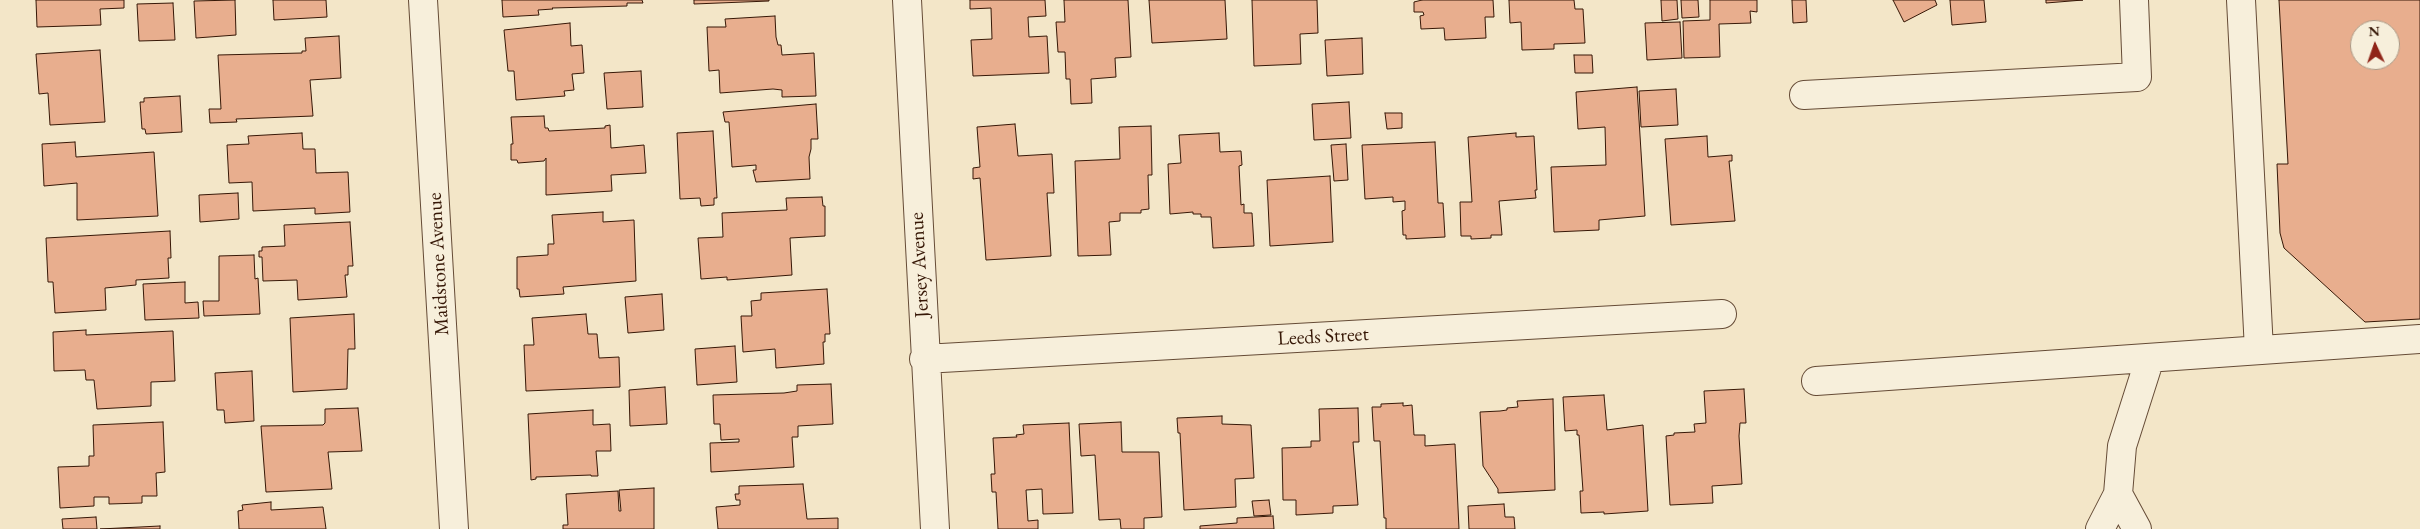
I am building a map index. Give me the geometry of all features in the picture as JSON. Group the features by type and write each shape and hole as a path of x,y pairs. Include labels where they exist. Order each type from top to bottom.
{"street":[{"name":"Maidstone Avenue","path":"423,0 454,529"},
{"name":"Jersey Avenue","path":"907,0 924,359 935,529"},
{"path":"1804,95 2137,77 2134,0"},
{"path":"2241,0 2259,350"},
{"name":"Leeds Street","path":"924,359 1722,314"},
{"path":"1816,381 2420,339"},
{"path":"2100,529 2118,494 2122,446 2150,358"},
{"path":"2118,494 2137,529"}],"building":[{"path":"36,0 124,0 124,8 100,9 101,25 37,27"},
{"path":"235,0 236,35 196,38 194,1"},
{"path":"273,0 326,0 327,17 274,20"},
{"path":"502,0 642,0 643,3 627,3 627,6 552,8 538,10 539,15 503,17"},
{"path":"694,0 769,0 769,1 694,4"},
{"path":"970,0 1045,0 1046,16 1028,17 1029,37 1047,36 1049,73 973,76 971,40 992,39 991,8 970,9"},
{"path":"1064,0 1128,0 1131,57 1115,58 1116,77 1091,79 1092,103 1071,104 1070,79 1066,79 1065,52 1058,52 1056,22 1065,22"},
{"path":"1149,0 1225,0 1227,39 1152,43"},
{"path":"1252,0 1317,0 1318,33 1300,34 1301,64 1254,66"},
{"path":"1422,0 1493,0 1494,17 1485,17 1486,38 1445,40 1444,28 1421,29 1420,16 1424,15 1423,12 1414,12 1414,2"},
{"path":"1509,0 1574,0 1575,9 1583,9 1585,43 1554,44 1554,49 1522,50 1521,22 1510,23"},
{"path":"1661,0 1677,0 1678,19 1662,21"},
{"path":"1681,0 1698,0 1699,17 1682,18"},
{"path":"1710,0 1757,0 1757,12 1750,11 1751,23 1719,24 1720,57 1684,58 1683,21 1710,20"},
{"path":"1792,0 1806,0 1807,22 1793,23"},
{"path":"1893,0 1935,0 1937,5 1904,22"},
{"path":"1950,0 1984,0 1986,22 1952,25"},
{"path":"2046,0 2083,0 2046,3"},
{"path":"2279,0 2420,0 2420,319 2365,322 2284,248 2280,233 2277,164 2288,164"},
{"path":"173,3 175,40 139,41 137,4"},
{"path":"775,16 776,37 778,45 781,45 782,55 814,53 816,96 782,97 782,90 773,89 720,93 719,70 709,71 707,27 726,27 725,19"},
{"path":"1680,22 1682,58 1647,60 1645,23"},
{"path":"570,23 571,46 582,45 584,73 572,74 574,90 564,91 565,96 516,100 514,71 508,71 504,30"},
{"path":"339,36 341,78 310,80 313,116 236,119 237,122 210,123 209,109 221,109 218,55 302,53 302,51 306,51 305,38"},
{"path":"1362,38 1363,74 1327,76 1325,40"},
{"path":"100,50 105,122 50,125 48,93 39,94 36,54"},
{"path":"1574,55 1592,55 1593,73 1575,73"},
{"path":"641,71 643,107 607,109 604,73"},
{"path":"1637,87 1645,216 1599,220 1599,230 1554,232 1551,167 1606,165 1605,127 1578,129 1576,92"},
{"path":"1676,89 1678,125 1641,127 1639,91"},
{"path":"180,96 182,132 146,134 145,129 142,129 140,102 144,102 144,98"},
{"path":"1349,102 1351,138 1314,140 1312,104"},
{"path":"816,104 818,139 811,139 809,157 810,179 756,182 753,170 756,170 756,165 732,167 729,122 725,122 723,112"},
{"path":"1385,113 1402,113 1402,128 1387,129"},
{"path":"544,116 545,128 548,128 549,131 605,128 605,126 610,125 611,148 644,145 646,173 611,175 612,191 546,195 546,158 544,161 518,163 517,160 511,160 511,144 513,144 511,117"},
{"path":"1015,124 1018,156 1052,154 1054,193 1047,193 1051,256 986,260 980,178 973,179 973,168 980,167 977,127"},
{"path":"1151,126 1152,175 1148,175 1149,209 1141,210 1141,213 1120,213 1120,221 1109,222 1111,255 1078,256 1075,161 1120,159 1119,127"},
{"path":"713,131 717,198 714,198 714,205 701,206 700,198 680,199 677,133"},
{"path":"302,133 303,149 315,149 316,173 348,172 350,212 315,214 315,208 253,211 252,182 229,183 227,145 249,144 248,136"},
{"path":"1219,133 1220,152 1241,151 1242,165 1239,166 1241,205 1244,204 1244,213 1252,213 1254,246 1213,248 1211,217 1201,217 1201,214 1193,214 1193,212 1170,214 1168,164 1181,163 1179,135"},
{"path":"1516,133 1516,137 1534,136 1536,198 1499,201 1502,235 1491,235 1491,238 1471,239 1471,236 1461,236 1460,202 1472,202 1468,137"},
{"path":"1707,136 1708,157 1732,155 1732,161 1729,161 1735,221 1671,225 1665,139"},
{"path":"75,142 76,157 154,152 158,216 77,220 77,183 44,186 42,144"},
{"path":"1435,142 1438,203 1443,203 1445,237 1406,239 1406,235 1403,235 1402,211 1405,210 1405,201 1393,202 1393,197 1365,199 1362,145"},
{"path":"1346,144 1348,180 1334,181 1331,145"},
{"path":"1330,176 1333,242 1270,246 1267,180"},
{"path":"238,193 239,219 200,222 199,195"},
{"path":"822,197 823,206 825,206 825,236 790,238 792,275 727,280 727,277 701,279 698,238 723,237 722,213 787,210 786,198"},
{"path":"603,212 603,222 634,220 636,281 563,287 564,294 520,297 519,289 517,289 517,257 548,255 548,244 554,244 552,215"},
{"path":"350,222 353,266 348,266 348,275 345,275 347,297 298,300 297,280 263,281 262,257 259,257 259,251 262,251 262,247 285,246 284,225"},
{"path":"170,231 171,258 168,258 169,278 136,280 136,285 105,288 106,310 55,313 53,282 48,282 46,238"},
{"path":"254,255 255,279 258,278 260,314 204,316 203,301 219,301 219,256"},
{"path":"185,282 185,303 198,302 199,318 145,320 143,284"},
{"path":"827,289 830,334 825,334 825,342 823,342 824,364 776,368 775,349 743,352 741,316 752,316 751,301 761,300 761,293"},
{"path":"662,294 664,330 628,333 625,297"},
{"path":"354,314 355,349 348,349 347,389 293,392 290,318"},
{"path":"586,314 588,334 597,334 599,358 619,357 620,387 526,391 524,345 534,345 532,318"},
{"path":"86,330 86,335 173,331 175,381 151,382 151,406 97,409 94,380 86,380 85,370 54,371 53,332"},
{"path":"735,346 737,382 697,385 695,349"},
{"path":"252,371 254,421 225,423 224,410 217,410 215,373"},
{"path":"831,384 833,424 798,426 798,437 792,437 794,467 711,472 710,443 739,442 739,439 721,440 720,424 714,424 713,395 784,393 797,391 797,385"},
{"path":"665,387 667,424 630,426 629,390"},
{"path":"1744,389 1746,423 1740,423 1739,436 1742,484 1712,486 1713,503 1670,505 1666,436 1674,435 1674,433 1695,432 1694,424 1706,423 1704,391"},
{"path":"1604,395 1607,430 1643,425 1648,511 1604,514 1604,512 1581,513 1580,491 1583,491 1579,435 1577,435 1577,430 1565,431 1563,397"},
{"path":"1553,399 1555,490 1498,493 1498,489 1483,466 1480,412 1500,411 1518,407 1517,401"},
{"path":"1403,403 1403,406 1412,405 1414,435 1425,435 1425,446 1455,444 1459,529 1386,529 1380,441 1374,441 1372,407 1381,407 1381,404"},
{"path":"358,408 362,451 328,452 332,489 266,492 261,426 323,425 325,423 325,409"},
{"path":"1358,408 1359,442 1353,442 1358,505 1333,506 1333,513 1296,515 1296,500 1283,500 1282,448 1311,447 1311,441 1320,441 1319,409"},
{"path":"593,410 593,425 610,424 611,451 596,451 598,476 536,477 536,479 531,480 528,414"},
{"path":"1222,416 1222,424 1251,425 1254,478 1235,479 1236,507 1184,510 1180,433 1178,433 1177,418"},
{"path":"163,422 165,472 156,473 157,496 142,496 142,503 109,504 109,497 94,497 94,506 60,508 58,467 89,466 89,456 94,456 93,425"},
{"path":"1121,422 1122,452 1159,452 1162,517 1144,518 1144,529 1121,529 1120,519 1099,520 1095,455 1081,456 1079,424"},
{"path":"1069,423 1073,513 1043,514 1042,489 1026,490 1028,521 1038,520 1038,529 998,529 996,492 992,492 991,474 995,474 993,438 1017,437 1016,435 1024,434 1023,425"},
{"path":"803,484 807,519 838,518 838,529 718,529 716,507 740,505 740,500 736,500 735,494 739,494 739,486"},
{"path":"654,488 654,529 563,529 563,525 568,525 566,494 618,491 619,511 621,511 619,490"},
{"path":"1269,500 1271,515 1254,516 1252,501"},
{"path":"271,502 271,510 323,507 326,529 239,529 238,511 243,510 242,505"},
{"path":"1504,504 1505,517 1514,517 1515,529 1469,529 1468,506"},
{"path":"1273,516 1274,529 1200,529 1200,526 1237,523 1237,518"},
{"path":"96,517 97,529 63,529 62,519"},
{"path":"160,526 160,529 100,529"}]}
